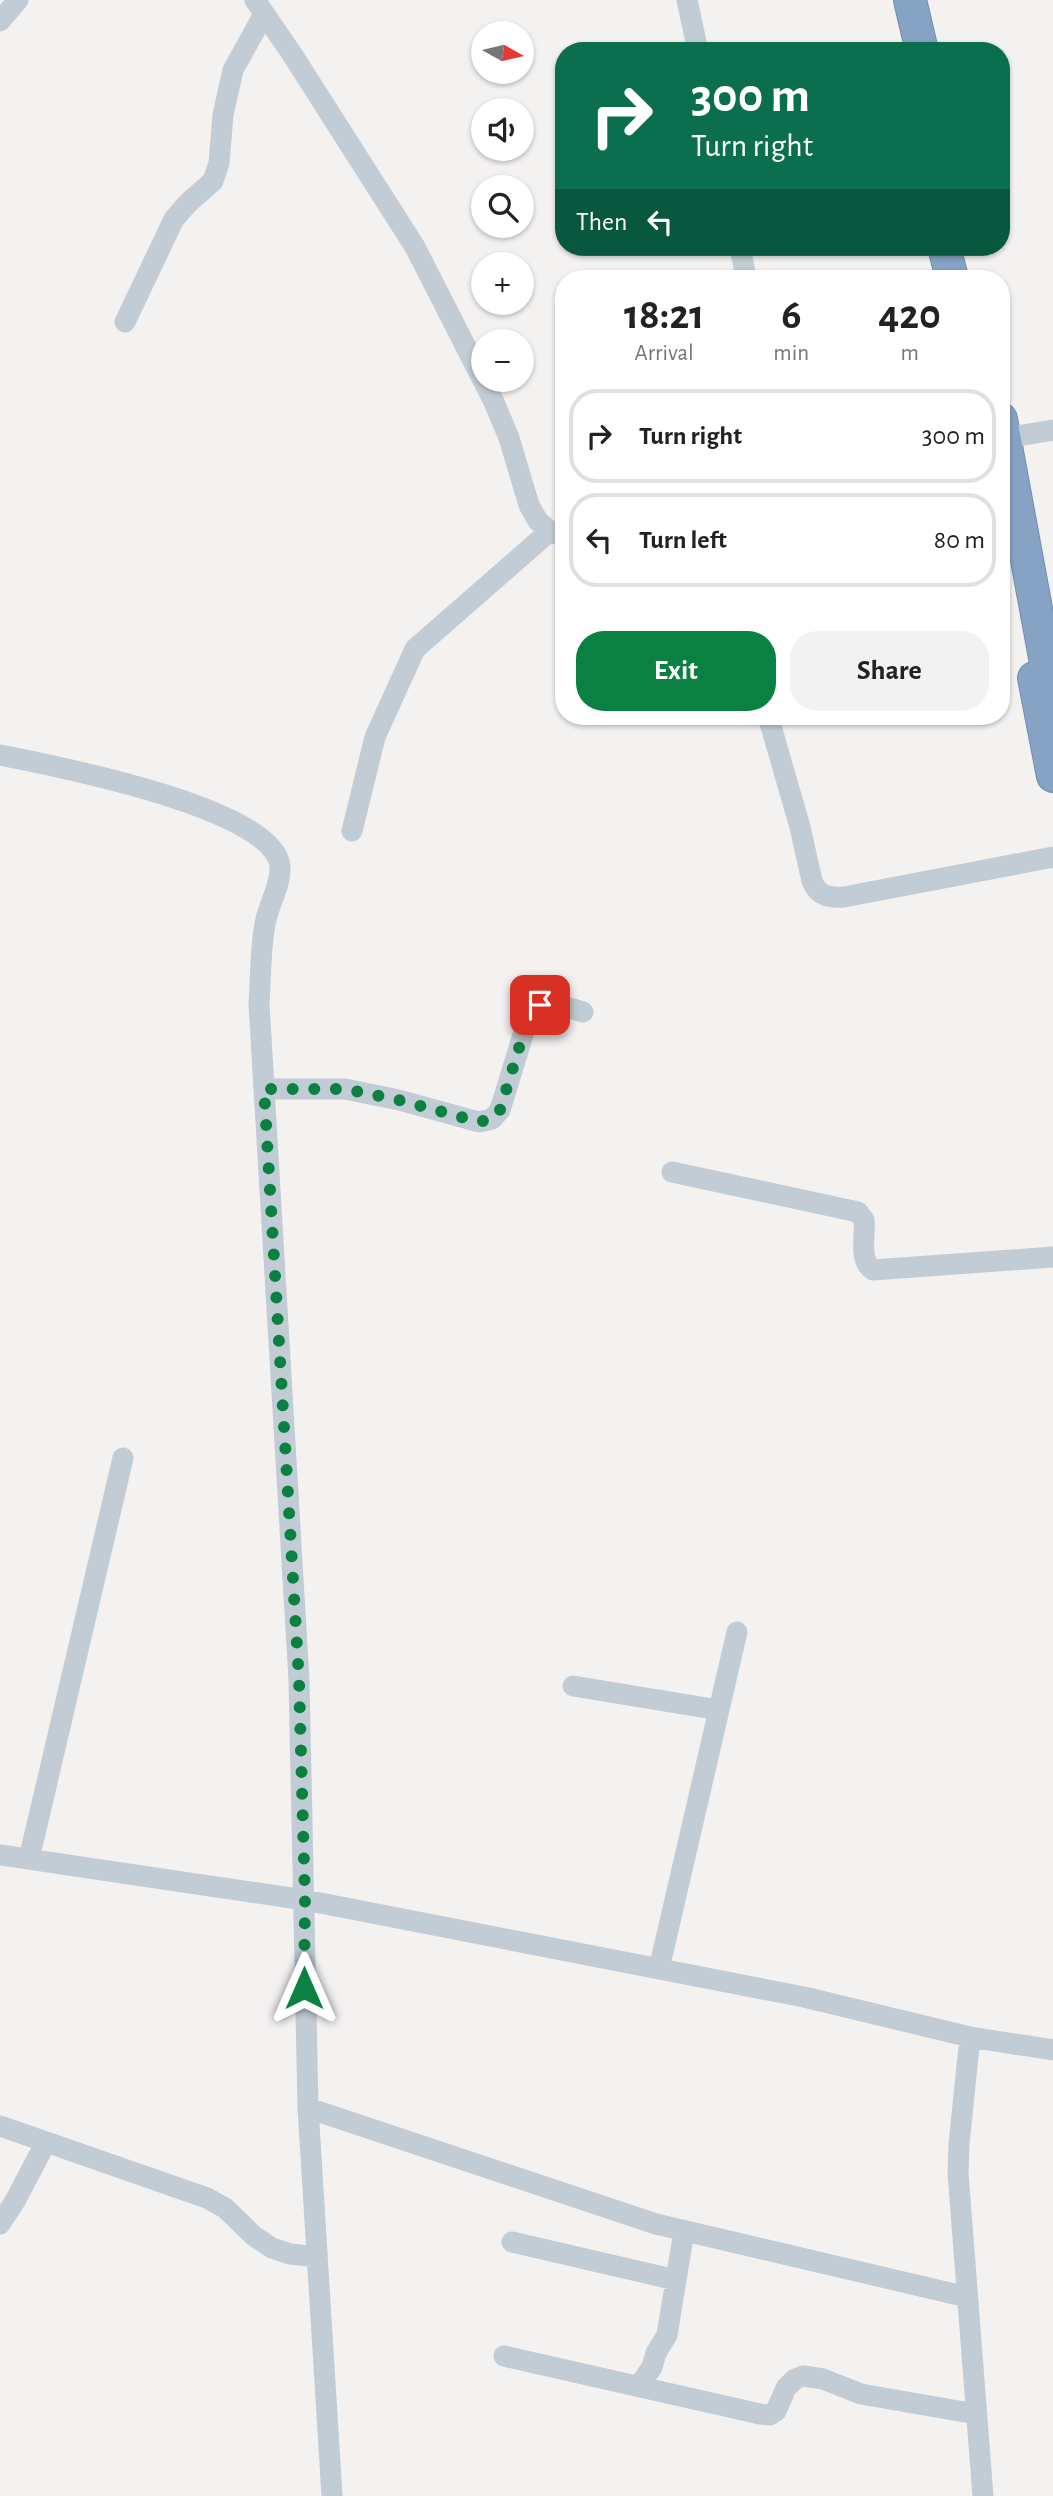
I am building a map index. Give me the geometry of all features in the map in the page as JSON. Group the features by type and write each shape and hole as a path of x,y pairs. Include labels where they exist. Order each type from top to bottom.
{"highway":[{"path":"891,0 899,42"},
{"path":"911,0 920,42"},
{"path":"1010,467 1053,701"},
{"path":"1010,550 1053,776"}],"street":[{"path":"0,21 18,0"},
{"path":"687,0 696,42"},
{"path":"125,322 174,219 214,181 219,163 223,115 233,70 259,7"},
{"path":"259,7 415,247 494,402 509,438 529,505 538,521 555,533"},
{"path":"1010,429 1053,430"},
{"path":"352,831 375,737 415,649 555,536"},
{"path":"771,725 800,827 811,881 823,895 844,897 1053,857"},
{"path":"0,755 89,773 214,813 254,832 272,846 280,866 266,919 259,1004 299,1680 305,1900 304,2015 332,2496"},
{"path":"264,1089 345,1089 399,1100 479,1122 492,1119 500,1110 530,1012 540,1005 551,1003 583,1012"},
{"path":"672,1172 858,1212 864,1220 864,1258 867,1266 873,1270 1053,1257"},
{"path":"29,1859 123,1458"},
{"path":"659,1969 737,1632"},
{"path":"573,1686 719,1710"},
{"path":"0,1854 305,1900 804,1997 970,2037 1053,2050"},
{"path":"970,2037 958,2164 983,2496"},
{"path":"308,2108 607,2209 684,2231 967,2297"},
{"path":"0,2126 207,2198 225,2208 254,2236 272,2248 290,2254 317,2257"},
{"path":"0,2224 46,2142"},
{"path":"639,2386 667,2335 684,2231"},
{"path":"512,2242 676,2280"},
{"path":"504,2356 770,2415 776,2411 786,2388 803,2375 823,2379 861,2394 976,2414"}],"route":[{"path":"304,1988 305,1900 299,1680 264,1089 345,1089 399,1100 479,1122 492,1119 500,1110 530,1012 540,1005"}]}
